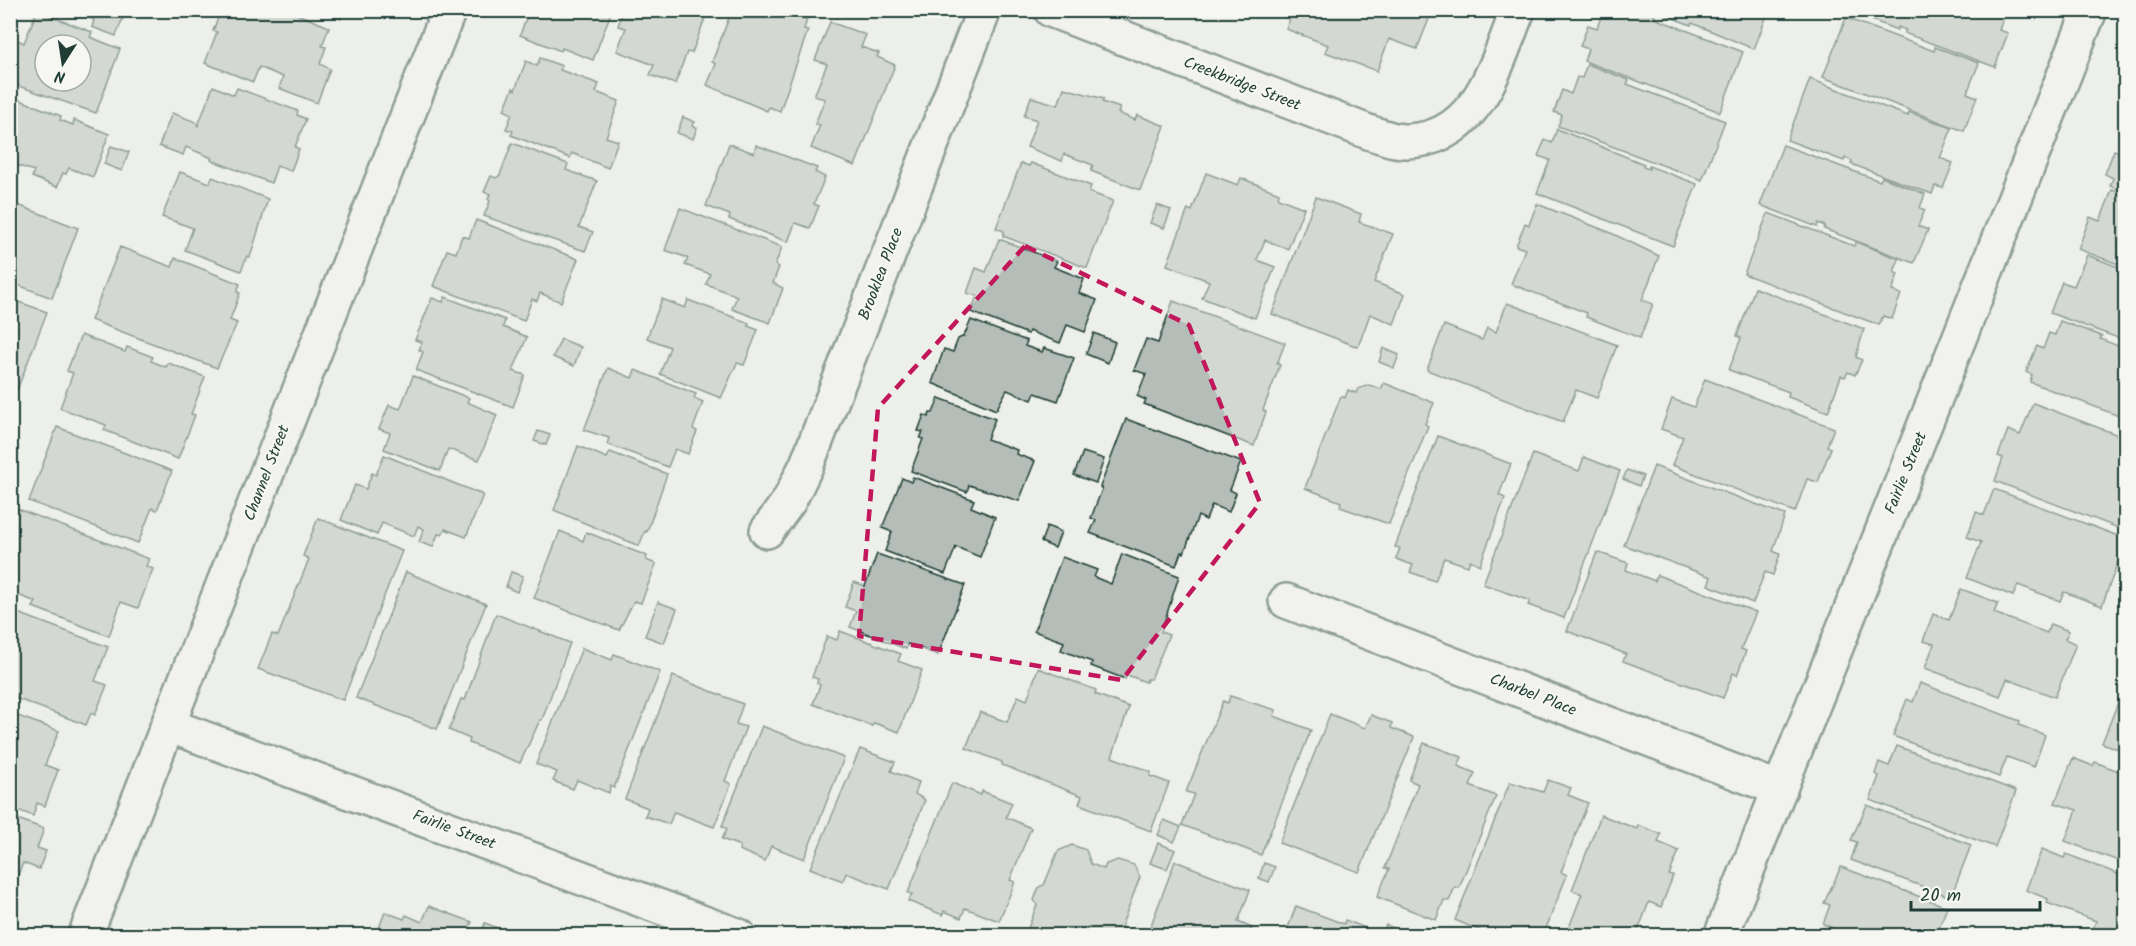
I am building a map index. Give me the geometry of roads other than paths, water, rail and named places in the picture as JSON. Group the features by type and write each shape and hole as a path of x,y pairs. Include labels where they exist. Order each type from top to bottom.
{"street":[{"name":"Channel Street","path":"85,936 449,10"},
{"name":"Brooklea Place","path":"767,531 789,501 807,464 984,10"},
{"name":"Creekbridge Street","path":"1051,10 1371,133 1406,141 1437,136 1468,116 1483,93 1518,10"},
{"name":"Fairlie Street","path":"1721,936 2090,10"},
{"name":"Charbel Place","path":"1286,601 1780,789"},
{"name":"Fairlie Street","path":"168,725 739,936"}]}
